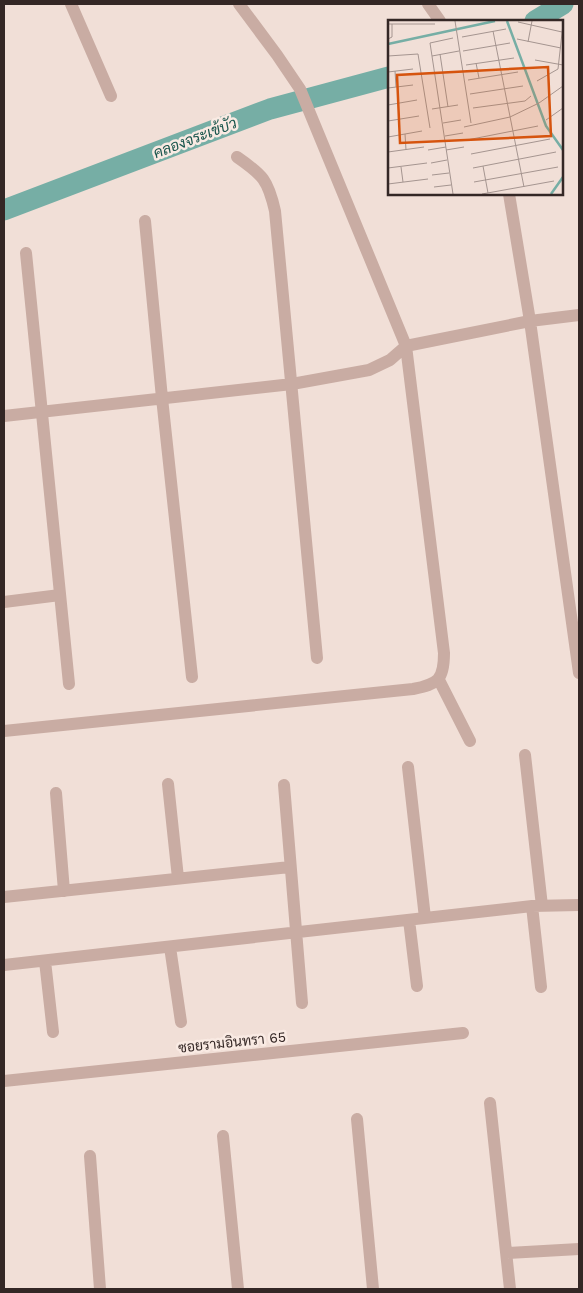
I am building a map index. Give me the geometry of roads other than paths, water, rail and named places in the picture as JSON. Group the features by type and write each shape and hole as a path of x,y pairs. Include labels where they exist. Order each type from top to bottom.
{"street":[{"path":"71,4 111,96"},
{"path":"4,731 413,689 429,686 439,680 444,669 444,653 406,346 300,89 277,54 239,4"},
{"path":"428,4 439,20"},
{"path":"236,157 258,172 270,189 275,211 317,658"},
{"path":"509,195 576,626 579,673"},
{"path":"145,221 192,677"},
{"path":"26,253 69,684"},
{"path":"4,416 292,384 368,370 390,360 406,346 530,321 579,315"},
{"path":"4,602 60,595"},
{"path":"439,680 470,741"},
{"path":"525,754 537,906 541,986"},
{"path":"408,767 425,918"},
{"path":"168,784 178,878"},
{"path":"284,785 302,1004"},
{"path":"56,793 64,891"},
{"path":"4,898 290,867"},
{"path":"4,965 537,906 579,905"},
{"path":"409,920 418,986"},
{"path":"170,947 181,1022"},
{"path":"45,961 52,1032"},
{"name":"ซอยรามอินทรา 65","path":"4,1081 463,1033"},
{"path":"490,1103 510,1289"},
{"path":"357,1119 373,1289"},
{"path":"223,1136 238,1289"},
{"path":"90,1156 100,1289"},
{"path":"507,1252 579,1249"}],"waterway":[{"name":"คลองจระเข้บัว","path":"537,20 563,4"},
{"name":"คลองจระเข้บัว","path":"4,210 270,109 388,77"}]}
